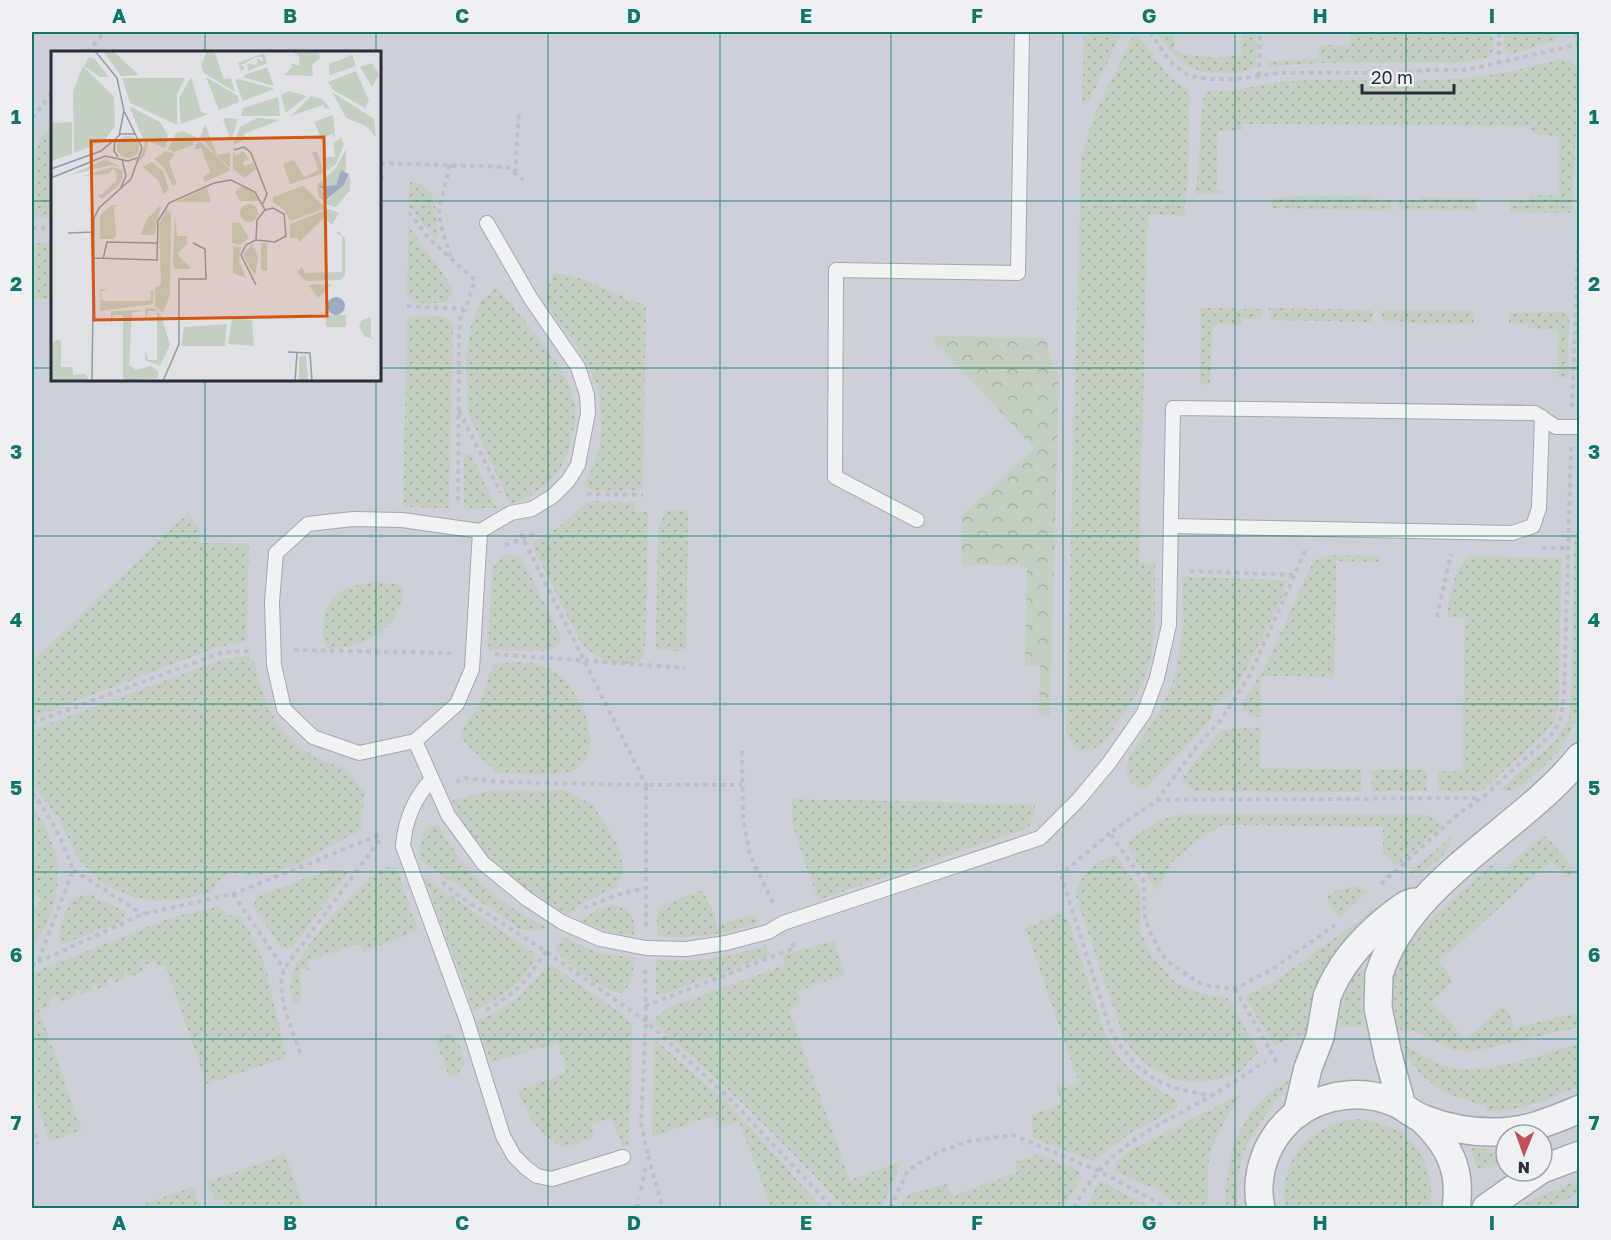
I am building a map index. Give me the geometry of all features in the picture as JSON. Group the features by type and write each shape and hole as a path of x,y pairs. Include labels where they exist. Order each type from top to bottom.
{"street":[{"path":"1455,1209 1457,1185 1448,1149 1437,1133 1412,1113 1388,1055 1378,1008 1379,975 1390,947 1422,901 1568,772 1580,757"},
{"path":"1297,1114 1308,1068 1320,1037 1327,998 1339,970 1361,942 1409,903 1422,901"},
{"path":"1261,1209 1259,1184 1263,1162 1272,1142 1282,1128 1297,1114 1332,1097 1347,1095 1377,1097 1412,1113 1474,1131 1509,1131 1542,1125 1580,1109"},
{"path":"1554,1165 1580,1155"},
{"path":"1486,1209 1523,1183"}],"lane":[{"path":"917,520 834,477 836,270 1018,273 1022,32"},
{"path":"480,531 472,669 458,704 415,741 359,753 313,737 284,709 274,666 272,602 276,553 308,524 352,519 392,519 480,531 511,513 532,509 553,496 568,481 578,465 585,431 587,395 578,367 531,298 487,223"},
{"path":"415,741 448,815 483,863 552,916 600,939 646,948 686,949 747,938 768,932 783,922 1040,838 1080,799 1109,763 1144,713 1157,678 1169,625 1173,408 1535,413 1556,427 1575,427"},
{"path":"1171,526 1512,533 1533,526 1539,508 1542,417"},
{"path":"435,785 421,790 404,828 403,846 467,1021 503,1136 514,1156 526,1168 537,1176 552,1179 623,1157"}],"path":[{"path":"88,51 105,32"},
{"path":"1150,32 1168,59 1189,76 1197,79 1237,80 1278,73 1466,70 1579,45 1575,32"},
{"path":"1259,76 1260,32"},
{"path":"1498,64 1499,32"},
{"path":"32,118 51,94"},
{"path":"515,173 519,110"},
{"path":"381,163 507,167 526,182"},
{"path":"450,165 439,209 441,226 452,259"},
{"path":"381,177 387,181"},
{"path":"1375,892 1388,877 1457,814 1482,798 1552,735 1560,722 1564,697 1568,548 1575,427 1580,205"},
{"path":"409,212 429,239 475,280 465,310 461,313 459,335 458,528"},
{"path":"32,228 51,228"},
{"path":"407,306 465,310"},
{"path":"435,785 465,778 499,782 646,785 459,411"},
{"path":"1437,617 1452,547"},
{"path":"1210,1096 1170,1086 1143,1071 1127,1055 1110,1029 1062,878 1064,872 1110,833 1157,800 1198,745 1220,721 1251,675 1308,548"},
{"path":"1533,548 1568,548"},
{"path":"1184,571 1294,575"},
{"path":"32,723 223,652 274,650 524,655 585,662 685,668"},
{"path":"645,1006 795,948 750,855 743,819 742,751"},
{"path":"32,793 60,835 73,870 142,914"},
{"path":"1157,800 1482,798"},
{"path":"32,965 142,914 233,894 386,832 284,969 282,992 300,1053"},
{"path":"1110,833 1144,882 1145,918 1149,933 1167,961 1197,982 1235,989 1274,968 1340,921"},
{"path":"403,846 415,861 459,896 546,951 646,1021 727,1096 833,1209"},
{"path":"38,962 73,870"},
{"path":"233,894 284,969"},
{"path":"467,1021 495,1005 528,980 546,951"},
{"path":"1235,989 1280,1066"},
{"path":"1074,1209 1084,1189 1099,1171 1132,1140 1266,1061"},
{"path":"32,1125 38,1144"},
{"path":"890,1209 908,1170 938,1152 970,1142 1013,1135 1099,1171 1155,1200 1166,1209"},
{"path":"648,1156 663,1209"},
{"path":"637,1209 639,1198"}],"shaded area":[{"path":"32,32 1579,32 1579,1208 32,1208"}],"green space":[{"path":"1084,32 1122,32 1087,105 1082,104"},
{"path":"1157,32 1174,32 1174,50 1190,55 1217,58 1241,54 1242,32 1257,32 1256,67 1245,71 1224,73 1212,73 1192,68 1177,58"},
{"path":"1350,32 1493,32 1493,55 1459,62 1327,63 1270,67 1266,62 1319,58 1318,50 1321,45 1349,46"},
{"path":"1504,32 1563,32 1554,41 1512,54 1505,52"},
{"path":"1133,36 1138,36 1167,74 1190,90 1189,165 1184,216 1149,214 1147,235 1139,562 1155,563 1153,644 1146,675 1139,690 1108,737 1097,748 1077,750 1066,732 1081,159 1093,117"},
{"path":"1562,59 1570,60 1578,67 1573,209 1570,213 1510,212 1510,201 1529,201 1529,195 1559,195 1559,136 1533,134 1530,126 1243,124 1243,130 1218,131 1217,190 1225,191 1224,193 1196,194 1203,99 1208,91 1230,91 1278,82 1315,80 1416,81 1468,78 1509,72"},
{"path":"51,128 51,218 32,217 32,158 42,137"},
{"path":"410,182 428,189 432,195 438,237 435,239 409,206"},
{"path":"1370,196 1371,199 1391,200 1391,211 1271,208 1272,198"},
{"path":"1421,197 1479,198 1481,201 1477,201 1476,211 1398,210 1400,200 1420,200"},
{"path":"408,225 453,288 453,294 445,303 416,303 407,299"},
{"path":"32,243 51,243 51,299 32,299"},
{"path":"553,273 574,276 646,306 643,490 593,491 584,484 599,449 602,413 594,378 586,361 553,314 548,303 547,291"},
{"path":"496,286 552,356 569,386 575,406 573,434 561,466 540,489 511,505 469,415 467,398 466,356 471,325 481,301"},
{"path":"1201,308 1263,309 1261,319 1242,319 1242,325 1212,325 1210,384 1200,385"},
{"path":"1269,308 1373,310 1372,322 1271,320"},
{"path":"1381,310 1474,311 1474,324 1402,323 1402,321 1382,320"},
{"path":"1563,312 1569,316 1567,375 1565,378 1558,378 1558,330 1528,328 1528,324 1509,324 1509,313"},
{"path":"441,316 453,323 449,508 403,507 407,317"},
{"path":"932,336 1045,338 1059,377 1050,717 1039,716 1040,666 1025,666 1027,566 962,565 962,515 1034,448 940,347 937,350"},
{"path":"471,454 497,508 464,509 464,456"},
{"path":"593,501 635,502 635,511 648,512 645,652 641,661 616,663 608,661 593,654 581,643 533,547 533,543 560,526 586,503"},
{"path":"666,510 688,510 686,651 656,650 658,529"},
{"path":"188,513 199,527 199,543 249,544 246,641 215,648 32,718 32,661"},
{"path":"1579,527 1579,712 1561,748 1536,774 1514,791 1500,790 1556,740 1569,719 1574,549"},
{"path":"512,554 521,557 560,633 559,644 549,651 488,650 492,567 503,557"},
{"path":"1332,555 1381,556 1381,562 1336,561 1334,677 1261,676 1261,718 1251,715 1242,709 1243,702 1267,663 1311,566 1319,558"},
{"path":"1467,556 1562,558 1558,709 1552,725 1546,732 1482,791 1438,791 1438,771 1462,771 1465,618 1448,617 1453,585"},
{"path":"1182,577 1285,580 1286,585 1262,640 1232,692 1225,699 1216,703 1211,719 1146,789 1140,788 1129,779 1127,764 1162,706 1175,674 1181,633"},
{"path":"378,583 397,584 404,588 402,602 389,625 368,640 355,645 327,648 322,633 323,624 333,599 349,587"},
{"path":"248,657 254,661 267,704 281,728 315,757 345,769 364,791 361,830 297,864 278,871 249,877 240,873 228,874 217,882 213,892 174,901 148,901 114,890 99,880 77,857 57,816 32,783 32,730 226,658"},
{"path":"531,663 549,669 560,676 576,696 588,724 590,739 589,752 583,763 572,771 547,774 498,773 468,746 461,736 462,729 479,706 493,664"},
{"path":"1261,727 1260,768 1361,770 1361,792 1194,791 1183,783 1182,778 1221,730"},
{"path":"1372,770 1427,770 1427,791 1371,791"},
{"path":"565,790 592,805 597,811 614,838 622,866 617,887 567,914 527,888 490,858 470,834 452,801 488,791"},
{"path":"792,799 1035,804 1035,815 1028,828 818,900 792,823"},
{"path":"32,807 52,842 58,877 51,912 32,947 32,905 37,907 41,900 32,890"},
{"path":"1185,814 1429,815 1442,825 1396,866 1383,853 1383,827 1222,825 1197,841 1171,863 1157,891 1129,850 1129,841 1161,819"},
{"path":"438,825 480,882 498,898 547,928 529,931 520,929 419,859 420,844 426,828"},
{"path":"1452,836 1451,843 1436,862 1415,873 1409,873"},
{"path":"1542,836 1548,838 1576,872 1571,877 1567,877 1551,861 1439,962 1451,977 1452,982 1432,1002 1466,1040 1501,1008 1508,1009 1515,1028 1579,1012 1579,1027 1470,1052 1453,1050 1414,1031 1397,1029 1393,981 1403,953 1415,933 1492,864 1499,873"},
{"path":"1114,856 1118,858 1140,890 1141,932 1152,957 1175,982 1198,993 1228,998 1259,1052 1237,1073 1207,1081 1180,1080 1155,1070 1144,1062 1125,1041 1076,897 1080,883 1088,871"},
{"path":"386,867 394,868 398,872 418,931 364,951 358,944 309,961 309,970 301,970 301,1003 294,1003 291,979 307,948 347,900"},
{"path":"330,869 349,871 292,948 281,947 253,907 256,897"},
{"path":"424,877 534,953 535,957 531,966 518,982 501,996 474,1011"},
{"path":"1355,886 1368,892 1339,918 1328,903 1328,896 1337,890"},
{"path":"702,890 717,926 755,914 758,923 709,935 658,937 657,916 660,908"},
{"path":"89,894 123,910 125,918 62,944 57,939 68,904 73,899"},
{"path":"611,905 623,908 630,914 634,923 634,935 609,932 580,921 598,909"},
{"path":"1375,905 1373,915 1309,1035 1295,1036 1275,1046 1247,1001 1247,995 1272,983 1360,920"},
{"path":"218,906 230,915 241,916 256,943 266,969 286,1057 207,1084 165,965 156,968 153,962 142,966 144,972 129,977 127,973 122,975 123,980 113,983 112,978 107,980 108,985 98,989 95,984 91,985 93,990 82,994 80,989 75,991 77,996 61,1002 59,996 49,999 51,1006 39,1010 82,1130 50,1141 32,1089 32,973 170,918"},
{"path":"1056,914 1068,919 1107,1039 1130,1068 1176,1100 1178,1104 1176,1109 1128,1135 1093,1161 1033,1138 1032,1115 1062,1103 1056,1086 1061,1084 1063,1089 1079,1082 1025,928"},
{"path":"563,937 595,952 634,958 632,978 628,986 621,993 614,991 595,982 574,967 558,953 555,947"},
{"path":"834,940 844,974 797,992 801,1003 789,1010 850,1180 902,1161 881,1208 845,1208 729,1090 654,1024 656,1018 667,1008 786,965 782,956"},
{"path":"766,945 770,955 661,995 656,994 656,960 712,958"},
{"path":"548,965 553,966 625,1016 632,1025 629,1145 623,1147 611,1118 591,1125 594,1137 564,1148 555,1143 535,1124 518,1090 566,1073 558,1043 491,1062 475,1022 501,1009 520,995"},
{"path":"1361,970 1366,971 1369,976 1365,976 1363,989 1364,1027 1338,1027 1352,979"},
{"path":"451,1034 459,1043 464,1065 457,1075 449,1077 435,1039"},
{"path":"654,1039 733,1108 822,1208 771,1208 739,1121 719,1127 714,1117 652,1137"},
{"path":"1579,1044 1579,1086 1523,1107 1499,1111 1486,1111 1485,1105 1459,1098 1436,1086 1417,1069 1403,1045 1448,1067 1479,1069 1531,1058"},
{"path":"1292,1078 1251,1137 1244,1152 1238,1186 1238,1208 1226,1208 1230,1159 1241,1129 1260,1102 1274,1089"},
{"path":"1241,1095 1222,1126 1211,1151 1208,1173 1208,1208 1181,1208 1156,1189 1114,1171 1113,1166 1124,1154"},
{"path":"1357,1119 1390,1127 1404,1135 1415,1146 1429,1173 1430,1208 1286,1208 1284,1191 1286,1175 1301,1148 1325,1128"},
{"path":"1473,1148 1494,1150 1494,1165 1478,1168 1471,1150"},
{"path":"285,1154 304,1208 225,1208 223,1199 215,1200 207,1182"},
{"path":"1039,1154 1079,1171 1081,1177 1063,1208 901,1208 906,1195 947,1184 952,1196 1018,1172 1015,1162"},
{"path":"1579,1180 1578,1195 1545,1208 1518,1208 1538,1197"},
{"path":"1099,1181 1153,1208 1087,1208"},
{"path":"192,1187 202,1208 132,1208"}]}
